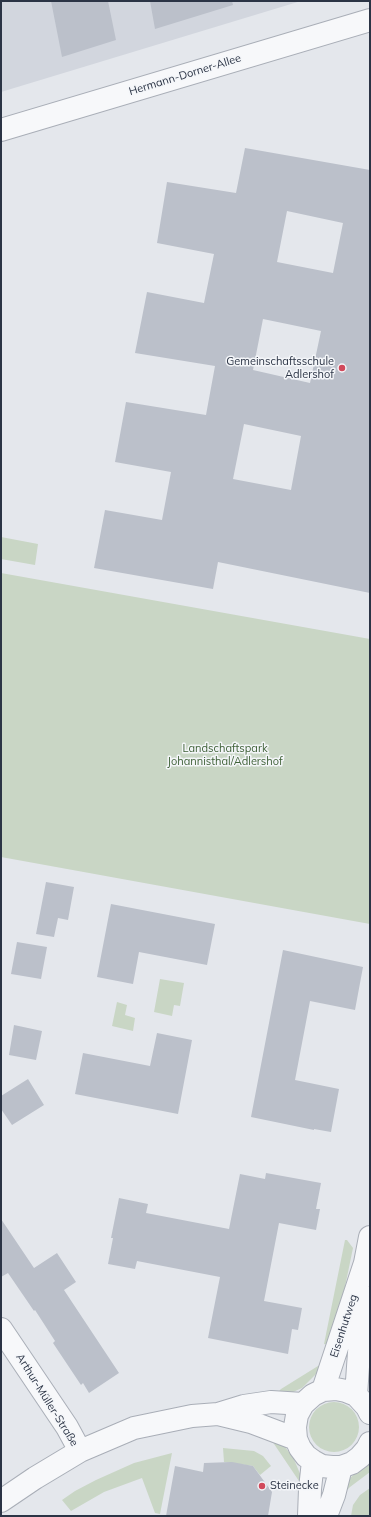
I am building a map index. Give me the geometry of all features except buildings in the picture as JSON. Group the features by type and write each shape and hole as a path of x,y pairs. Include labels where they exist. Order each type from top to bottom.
{"street":[{"name":"Hermann-Dorner-Allee","path":"1,130 370,20"},
{"name":"Eisenhutweg","path":"356,1395 365,1263 370,1237"},
{"name":"Eisenhutweg","path":"324,1390 365,1263"},
{"name":"Arthur-Müller-Straße","path":"1,1329 67,1427 80,1451"},
{"path":"370,1413 367,1407 356,1395 346,1390 336,1388 324,1390 313,1395 303,1404 297,1414 295,1427 296,1439 303,1452 313,1462 322,1466 341,1467 352,1463 367,1450 370,1443"},
{"path":"1,1501 35,1478 80,1451 134,1428 192,1416 218,1414 244,1406 271,1402 303,1404"},
{"path":"218,1414 251,1422 296,1439"},
{"path":"309,1516 313,1462"},
{"path":"326,1516 334,1495 341,1467"}],"shaded area":[{"path":"1,1 301,1 1,92"}],"green space":[{"path":"1,537 38,544 35,565 1,559"},
{"name":"Landschaftspark Johannisthal/Adlershof","path":"1,573 370,639 370,924 1,857"},
{"path":"160,979 184,983 180,1006 174,1005 172,1016 154,1012"},
{"path":"117,1002 127,1005 125,1015 135,1018 133,1031 112,1026"},
{"path":"345,1240 347,1240 353,1248 341,1306 330,1345 324,1344"},
{"path":"322,1365 316,1374 302,1388 293,1392 277,1395 281,1389"},
{"path":"329,1402 339,1402 352,1409 359,1422 359,1432 352,1445 339,1452 329,1452 320,1448 313,1441 309,1432 309,1422 313,1413 320,1406"},
{"path":"268,1435 281,1442 293,1457 301,1476 301,1484"},
{"path":"223,1448 254,1451 263,1456 271,1466 260,1475 253,1466 224,1462"},
{"path":"172,1453 160,1514 155,1513 142,1478 104,1492 71,1511 62,1500 96,1480 134,1463"},
{"path":"370,1461 370,1472 344,1493 345,1485 351,1477"},
{"path":"370,1488 370,1516 351,1516 353,1505 360,1495"}],"place":[{"name":"Gemeinschaftsschule Adlershof","path":"342,368"},
{"name":"Steinecke","path":"262,1486"}]}
